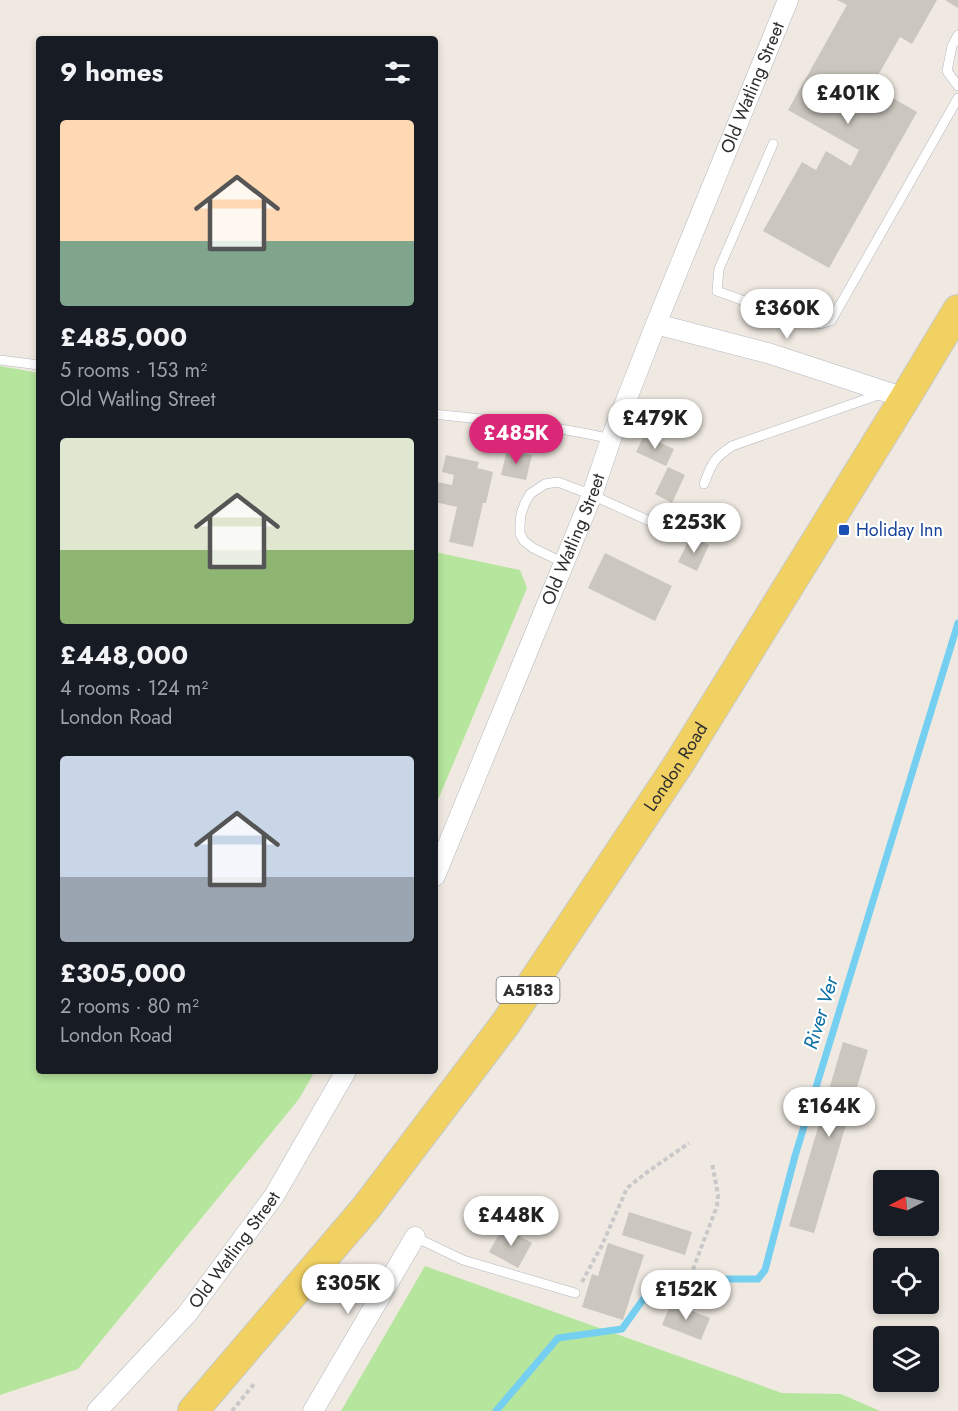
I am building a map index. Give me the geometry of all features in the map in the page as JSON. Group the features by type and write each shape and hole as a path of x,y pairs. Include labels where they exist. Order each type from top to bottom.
{"main road":[{"name":"London Road","path":"193,1411 366,1208 506,1023 678,765 896,395 958,309"}],"street":[{"name":"Old Watling Street","path":"438,869 592,495 611,439 656,324 788,0"},
{"path":"656,324 771,354 896,395"},
{"name":"Old Watling Street","path":"97,1411 187,1314 261,1214 274,1196 343,1074"},
{"path":"313,1411 415,1237"}],"lane":[{"path":"958,34 952,45 947,71 958,86"},
{"path":"773,144 719,269 717,291 820,324 831,321 958,98"},
{"path":"0,360 36,365"},
{"path":"704,484 712,463 732,446 896,395"},
{"path":"438,414 538,426 611,439"},
{"path":"564,562 532,548 520,534 521,514 530,494 545,484 558,482 678,534"},
{"path":"415,1237 463,1260 575,1293"}],"path":[{"path":"575,1293 602,1245 627,1188 689,1143"},
{"path":"707,1293 694,1296 687,1292 687,1284 717,1206 718,1195 712,1164"}],"green space":[{"path":"0,366 36,372 36,1074 313,1074 299,1099 78,1369 0,1395"},
{"path":"438,553 520,570 527,588 438,800"},
{"path":"425,1266 782,1393 841,1394 880,1411 341,1411"}],"building":[{"path":"837,0 937,0 912,44 900,37 872,86 917,112 829,268 763,231 802,162 816,170 826,151 851,166 859,150 788,110 847,5"},
{"path":"945,0 958,0 958,8"},
{"path":"644,435 674,449 666,466 636,452"},
{"path":"507,449 532,455 526,480 501,475"},
{"path":"446,455 479,462 477,468 493,472 473,547 449,542 457,507 438,503 438,482 452,485 454,475 442,472"},
{"path":"668,467 685,475 672,503 655,494"},
{"path":"691,536 709,545 697,571 678,562"},
{"path":"605,553 672,586 655,621 588,588"},
{"path":"843,1042 868,1050 814,1233 789,1226"},
{"path":"629,1212 692,1232 685,1255 622,1235"},
{"path":"503,1227 532,1243 518,1268 489,1252"},
{"path":"608,1243 644,1255 623,1320 582,1307 592,1274 598,1276"},
{"path":"671,1303 710,1318 701,1340 662,1325"}],"waterway":[{"name":"River Ver","path":"496,1411 558,1338 622,1329 652,1287 677,1279 758,1279 765,1270 795,1156 958,623"}],"place":[{"name":"Holiday Inn","path":"844,530"}]}
